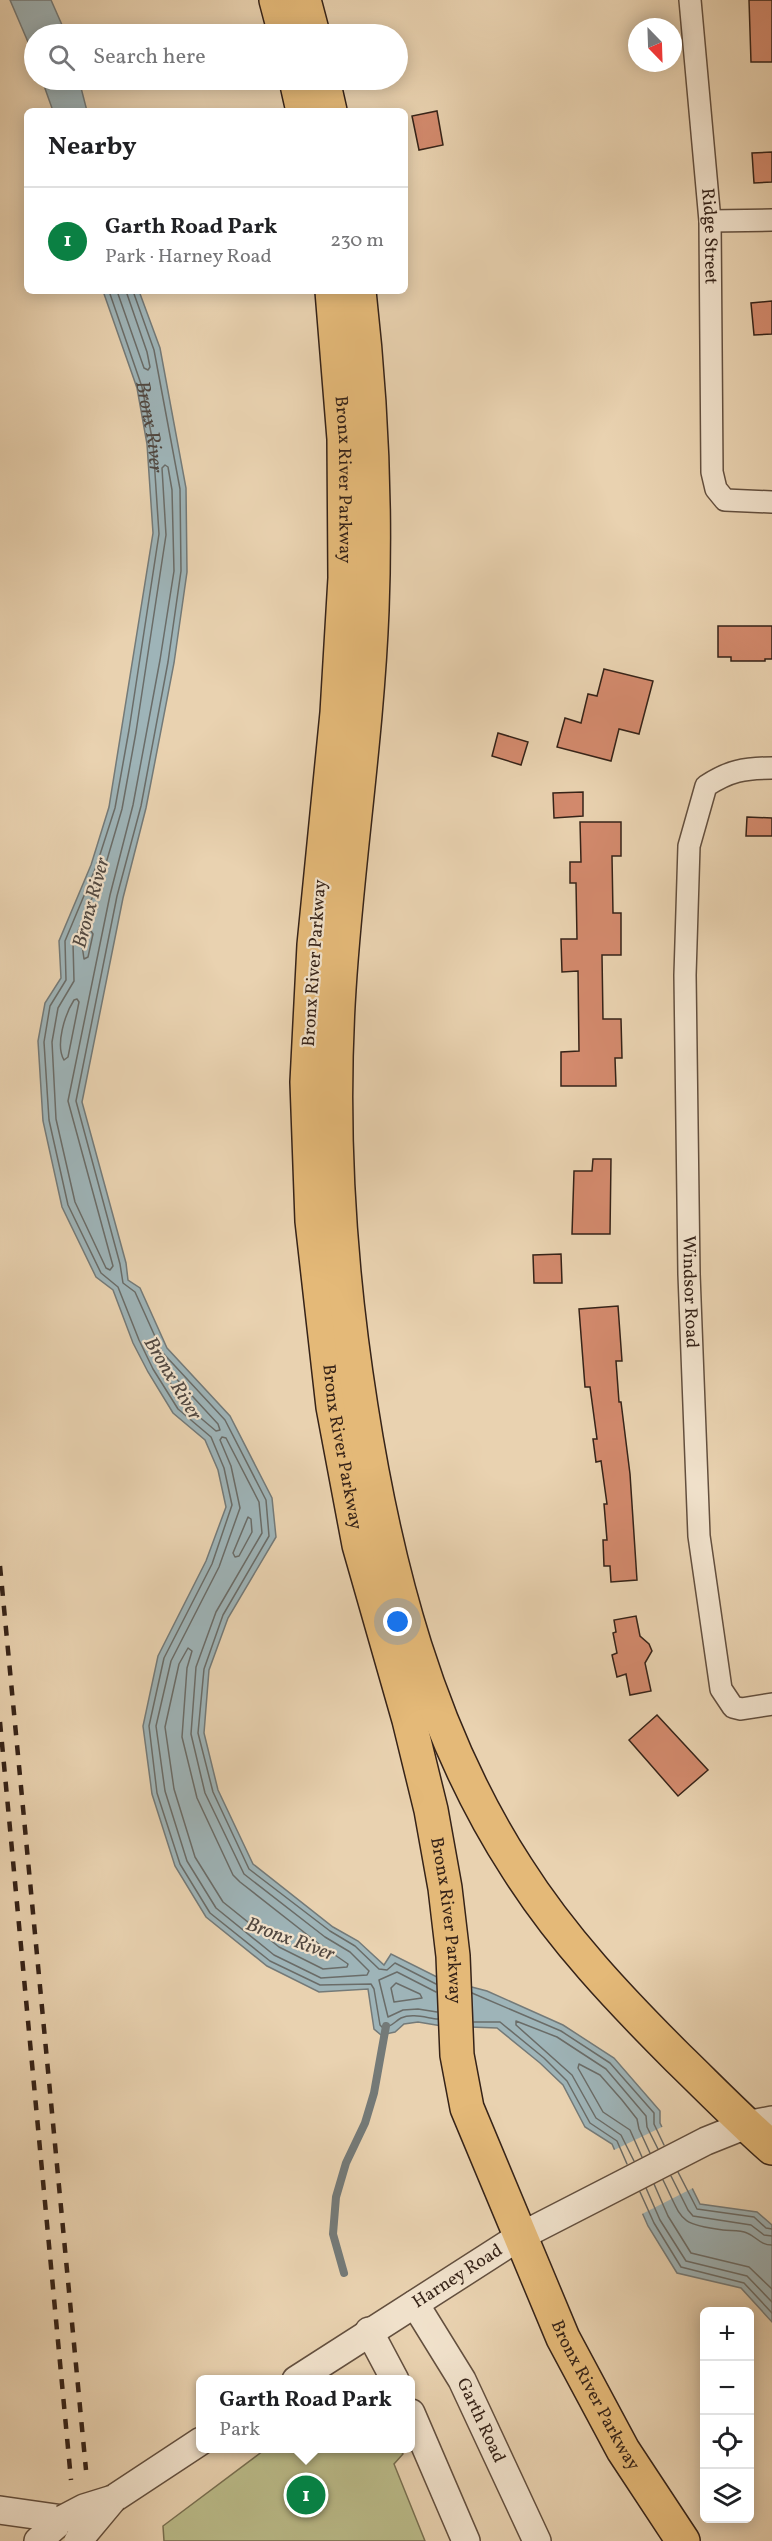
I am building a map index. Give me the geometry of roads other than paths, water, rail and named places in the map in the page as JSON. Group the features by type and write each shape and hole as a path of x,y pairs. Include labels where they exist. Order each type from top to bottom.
{"highway":[{"path":"276,0 282,24"},
{"path":"304,0 310,24"},
{"path":"298,90 302,108"},
{"path":"325,90 329,108"},
{"name":"Bronx River Parkway","path":"332,294 344,440 345,578 336,724 310,1014 307,1130 312,1221 326,1359 346,1486 367,1577 409,1720 431,1810 445,1888 454,1982 459,2074 467,2108 547,2304 581,2374 623,2450 682,2541"},
{"name":"Bronx River Parkway","path":"359,294 371,431 373,582 366,708 339,986 334,1122 339,1213 349,1316 375,1487 395,1575 421,1662 454,1749 493,1828 543,1907 573,1946 633,2013 759,2122 772,2148"}],"street":[{"name":"Ridge Street","path":"690,0 710,221 712,472 716,489 725,500 772,502"},
{"path":"710,221 772,220"},
{"name":"Windsor Road","path":"772,768 748,768 724,774 706,786 689,846 685,975 689,1275 699,1536 721,1689 733,1707 741,1709 772,1704"},
{"name":"Harney Road","path":"302,2375 519,2237 706,2141 759,2122"},
{"name":"Garth Road","path":"416,2304 462,2380 537,2541"},
{"path":"369,2331 393,2375"},
{"path":"415,2422 466,2541"},
{"path":"38,2541 70,2530 196,2444"},
{"path":"0,2510 70,2530"}],"water":[{"path":"10,0 51,0 62,24 24,24 24,33"},
{"path":"46,90 82,90 86,108 52,108"},
{"name":"Bronx River","path":"104,294 140,294 160,348 186,488 187,572 174,663 146,808 123,898 82,1102 126,1263 128,1280 140,1288 167,1348 230,1416 272,1498 276,1537 228,1618 209,1670 204,1733 218,1790 253,1864 333,1927 358,1941 384,1965 391,1954 441,1979 487,1991 563,2025 614,2058 660,2111 660,2123 700,2204 757,2212 772,2225 772,2322 741,2288 677,2273 648,2226 612,2144 585,2127 563,2085 497,2028 442,2026 418,2022 404,2024 395,2032 381,2035 374,2029 368,1989 319,1992 267,1966 206,1917 175,1866 152,1794 143,1726 158,1656 206,1561 226,1507 218,1470 205,1440 173,1413 133,1343 113,1290 96,1277 62,1207 43,1121 38,1041 45,1003 61,978 59,941 91,865 109,807 153,533 147,444 137,388"}],"waterway":[{"path":"344,2273 333,2234 336,2197 346,2163 365,2123 374,2093 386,2026"}],"railway":[{"path":"0,1566 86,2470"},
{"path":"0,1722 71,2480"}],"place":[{"name":"Garth Road Park","path":"306,2495"}]}
